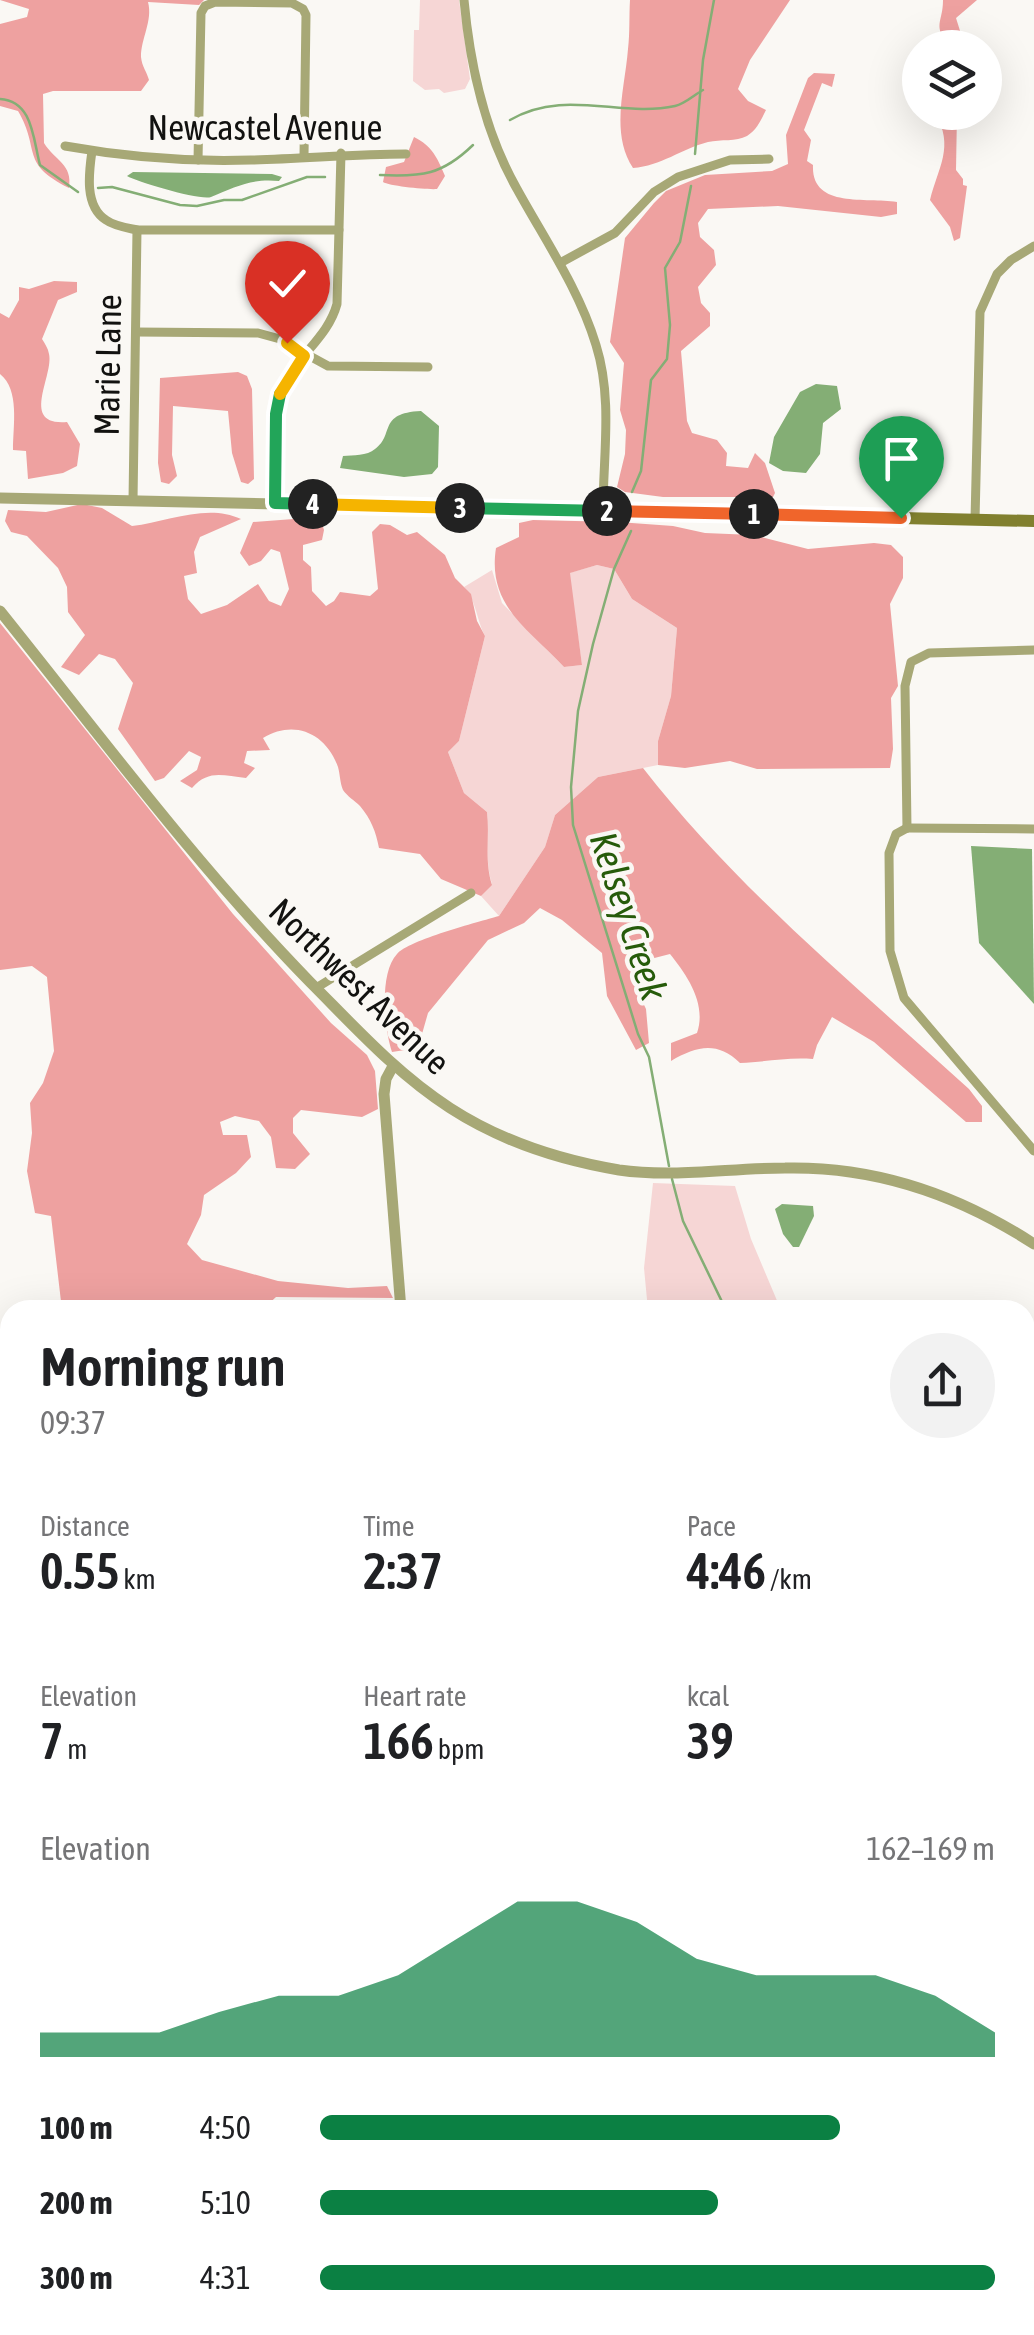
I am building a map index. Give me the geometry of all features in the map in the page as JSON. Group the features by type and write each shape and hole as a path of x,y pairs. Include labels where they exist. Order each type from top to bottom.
{"main road":[{"path":"602,511 1034,521"}],"street":[{"path":"0,498 602,511 606,418 600,361 588,322 560,263 516,189 488,123 472,62 464,0"},
{"path":"198,160 201,13 204,6 215,2 292,3 303,9 304,156"},
{"name":"Newcastel Avenue","path":"65,146 198,160 406,154"},
{"path":"92,150 90,188 95,208 106,220 137,230 338,230"},
{"path":"275,503 279,397 305,355 332,322 337,304 341,153"},
{"path":"560,263 615,232 654,192 678,177 730,160 769,159"},
{"name":"Marie Lane","path":"132,500 137,230"},
{"path":"974,520 980,312 998,274 1011,260 1034,246"},
{"path":"136,332 258,332 280,339 328,366 428,367"},
{"name":"Northwest Avenue","path":"0,610 221,887 394,1066 452,1109 528,1147 604,1167 674,1174 788,1168 879,1176 949,1198 1034,1244"},
{"path":"906,828 905,686 911,662 929,653 1034,650"},
{"path":"1034,829 906,828 896,834 889,852 890,951 904,998 1034,1151"},
{"path":"316,988 470,893"},
{"path":"394,1066 384,1094 400,1300"}],"shaded area":[{"path":"0,0 204,0 199,5 148,2 141,57 149,80 141,91 43,94 44,143 66,168 69,188 37,163 18,111 0,106 0,24 27,17 29,9"},
{"path":"420,0 459,0 470,79 465,89 444,93 439,89 425,90 413,81 414,30 419,30"},
{"path":"630,0 790,0 750,60 738,89 748,101 766,110 753,131 743,138 708,142 633,168 622,140 621,125"},
{"path":"943,0 977,0 956,18 960,30 941,30"},
{"path":"814,73 835,74 832,87 822,83 804,130 811,140 807,161 813,165 815,179 830,195 897,202 897,214 881,217 778,206 708,209 698,223 700,237 714,250 716,265 698,287 701,303 710,313 710,326 681,351 687,421 692,433 717,440 727,453 726,466 748,468 755,453 765,463 775,493 773,497 663,497 625,492 617,487 625,454 626,430 620,410 624,363 610,342 625,238 666,191 705,175 772,171 788,164 786,135 808,78"},
{"path":"942,130 957,130 956,170 967,186 960,238 954,241 950,227 930,200"},
{"path":"414,137 430,148 442,169 445,176 437,189 383,182 386,167 404,162"},
{"path":"133,172 282,177 279,181 252,182 205,197 127,176"},
{"path":"54,281 77,282 77,292 58,300 42,339 49,352 49,363 42,408 53,421 67,422 80,444 77,466 63,473 28,479 26,451 13,450 13,398 0,374 0,313 9,318 19,300 19,287 29,289"},
{"path":"238,372 247,376 252,389 254,479 248,484 241,482 232,453 228,411 173,406 172,455 177,476 169,484 161,482 160,378"},
{"path":"816,384 837,386 841,409 823,423 820,454 806,473 783,471 769,463 774,437 800,392"},
{"path":"421,411 439,426 438,467 432,474 404,477 340,468 343,456 375,449 392,420"},
{"path":"82,504 102,508 132,526 201,513 241,519 200,537 194,552 197,573 184,576 188,599 201,614 227,605 258,584 269,601 281,606 289,589 280,552 271,549 261,561 249,566 240,553 253,522 320,517 322,540 303,545 303,560 311,567 312,591 326,606 340,592 370,596 378,589 372,532 380,524 407,535 417,532 445,555 455,578 471,594 485,636 459,741 448,752 464,793 487,812 492,885 481,896 441,879 420,854 379,848 367,816 343,790 333,755 308,733 286,730 263,738 270,750 247,751 244,763 255,768 246,778 210,776 192,788 180,781 197,770 201,757 189,751 164,778 155,781 118,729 133,683 115,659 99,654 79,675 61,667 85,635 68,612 67,587 58,568 27,536 11,532 5,521 8,510 46,512"},
{"path":"533,520 673,526 705,533 753,535 808,549 891,545 903,557 903,578 890,604 898,686 891,698 890,768 757,769 730,761 685,768 658,765 658,741 671,696 677,628 632,599 614,569 597,565 570,573 582,665 564,667 513,615 498,586 496,548 519,537 519,523"},
{"path":"597,565 614,569 632,599 677,628 671,696 658,741 658,765 598,777 555,815 545,847 499,916 481,896 492,884 487,812 464,793 448,752 459,741 485,636 464,587 492,570 502,603 564,667 582,665 569,573"},
{"path":"0,623 233,914 331,1023 367,1055 375,1071 378,1109 362,1117 301,1110 293,1118 293,1133 310,1154 295,1169 276,1168 271,1137 259,1121 235,1116 220,1122 223,1135 247,1135 251,1157 236,1173 204,1195 201,1215 187,1244 202,1260 278,1281 348,1288 387,1286 393,1298 61,1300 51,1216 35,1213 27,1171 32,1133 30,1103 43,1083 54,1051 47,977 32,966 0,970"},
{"path":"643,768 758,896 969,1089 982,1106 982,1122 966,1122 874,1042 832,1017 813,1059 740,1063 723,1051 707,1048 671,1061 671,1043 697,1033 699,1011 689,981 670,954 635,963 633,982 646,1009 649,1043 636,1050 607,996 602,953 562,920 540,908 524,923 488,940 428,1013 418,1048 392,1052 385,987 397,954 429,937 499,916 545,847 555,815 598,777"},
{"path":"971,846 1032,849 1034,1004 979,943"},
{"path":"653,1183 735,1186 751,1239 777,1300 647,1300 644,1268"},
{"path":"782,1204 813,1206 814,1216 799,1247 793,1247 783,1234 775,1209"}],"waterway":[{"name":"Kelsey Creek","path":"695,154 703,60 714,0"},
{"path":"510,120 551,106 675,106 703,90"},
{"path":"0,99 11,101 25,114 40,165 78,192"},
{"path":"380,175 431,172 451,163 473,145"},
{"path":"98,188 112,187 197,206 242,200 307,177 325,177"},
{"name":"Kelsey Creek","path":"632,492 641,471 651,380 667,359 670,325 665,268 680,242 691,186"},
{"name":"Kelsey Creek","path":"631,531 614,569 578,711 571,787 573,825 638,1034 649,1057 669,1166"},
{"name":"Kelsey Creek","path":"672,1179 683,1221 721,1300"}],"route":[{"path":"287,343 304,356 279,397 275,503 901,518"}]}
